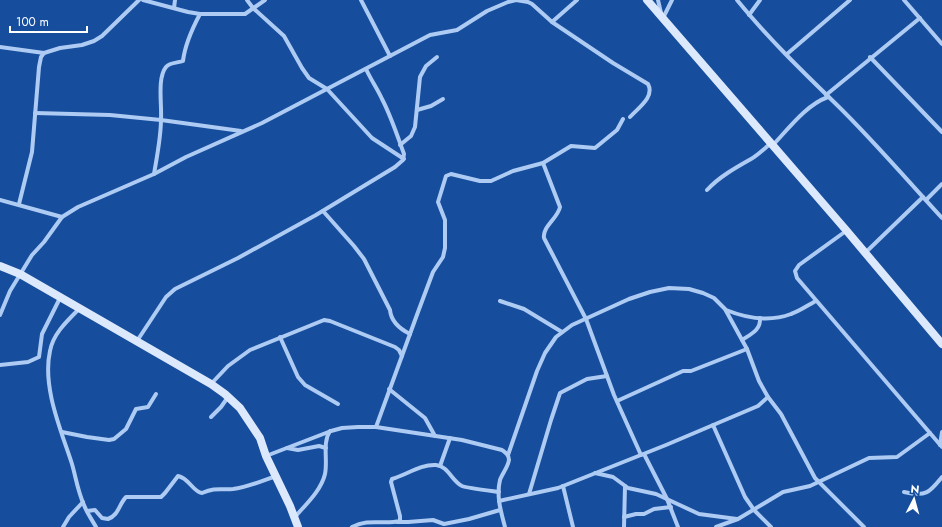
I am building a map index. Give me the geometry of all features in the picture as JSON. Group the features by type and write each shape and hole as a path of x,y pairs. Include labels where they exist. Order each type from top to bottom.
{"main road":[{"path":"647,0 846,230 942,344"},
{"path":"0,266 20,274 211,384 228,397 240,408 260,438 266,456 298,527"}],"street":[{"path":"0,47 44,52 82,45 94,41 102,36 139,0"},
{"path":"144,0 200,14 243,14 265,0"},
{"path":"174,8 175,0"},
{"path":"247,0 253,8 284,36 305,74 327,89 372,138 404,159"},
{"path":"361,0 390,56"},
{"path":"0,315 10,291 32,256 62,217 78,207 154,174 186,157 262,123 432,34 457,30 487,12 508,2 516,0 532,4 552,22 613,64 648,84 650,89 646,100 630,117"},
{"path":"552,22 577,0"},
{"path":"658,0 662,17"},
{"path":"662,17 672,0"},
{"path":"737,0 749,15 942,218"},
{"path":"749,15 760,0"},
{"path":"787,54 850,0"},
{"path":"904,0 942,44"},
{"path":"154,174 162,120 161,87 163,73 169,65 183,61 188,38 200,14"},
{"path":"707,190 715,181 740,164 753,158 772,144 796,120 827,96 870,57 920,18"},
{"path":"19,204 32,152 39,66 44,52"},
{"path":"400,145 413,132 420,92 420,77 423,70 437,57"},
{"path":"870,57 942,132"},
{"path":"366,69 372,83 382,98 404,159"},
{"path":"417,110 431,106 443,99"},
{"path":"35,113 100,114 162,120 243,131"},
{"path":"376,427 433,272 443,257 445,220 438,202 446,176 451,174 491,182 513,171 543,163 571,146 597,147 617,130 623,119"},
{"path":"136,342 166,297 176,289 238,258 323,211 395,167 404,159"},
{"path":"543,163 560,207 559,211 544,232 544,238 586,319 617,401 671,507 678,527"},
{"path":"865,253 924,198 942,184"},
{"path":"0,200 62,217"},
{"path":"323,211 364,259 390,310 390,316 400,328 410,334"},
{"path":"846,230 799,265 795,271 797,278 941,446"},
{"path":"505,527 499,501 500,480 509,460 508,455 536,371 545,353 556,337 562,332 572,325 629,299 669,288 689,289 704,293 714,298 726,309 738,315 760,318 788,315 816,301"},
{"path":"0,365 28,362 40,357 42,334 60,298"},
{"path":"500,302 524,308 562,332"},
{"path":"79,309 63,325 54,339 48,361 49,387 83,502 96,527"},
{"path":"726,309 747,349 758,378 768,397 781,414 818,482 864,527"},
{"path":"742,340 758,329 761,324 760,318"},
{"path":"211,384 228,366 250,350 322,320 326,320 395,347 399,350 402,356"},
{"path":"280,337 298,377 304,385 338,404"},
{"path":"617,401 683,371 691,371 747,349"},
{"path":"529,494 560,393 587,379 607,376"},
{"path":"390,389 425,418 435,436"},
{"path":"62,432 87,438 114,439 126,429 136,409 148,407 156,394"},
{"path":"210,417 221,408 228,397"},
{"path":"499,501 563,486 758,406 768,397"},
{"path":"714,425 745,497 754,510 771,527"},
{"path":"266,456 342,428 376,427 450,438 485,445 502,450 508,455"},
{"path":"294,518 314,495 325,476 327,437 331,431"},
{"path":"716,527 738,519 783,492 810,486 870,457 897,457 932,435 942,432 941,446"},
{"path":"440,466 450,438"},
{"path":"287,448 298,450 319,446 326,448"},
{"path":"398,522 400,521 400,516 391,481 415,469 434,465 440,466 462,486 499,492"},
{"path":"594,473 613,477 631,489 656,494 701,514 738,519"},
{"path":"87,511 95,510 102,518 108,520 115,516 126,497 160,497 178,476 188,481 198,492 202,493 210,490 245,487 276,476"},
{"path":"904,492 915,494 929,492 942,477"},
{"path":"563,486 573,527"},
{"path":"624,527 625,486"},
{"path":"63,527 69,517 83,502"},
{"path":"624,517 644,514 654,509 671,507"},
{"path":"352,527 370,522 408,522 433,520 444,524 469,519 500,510"}]}
